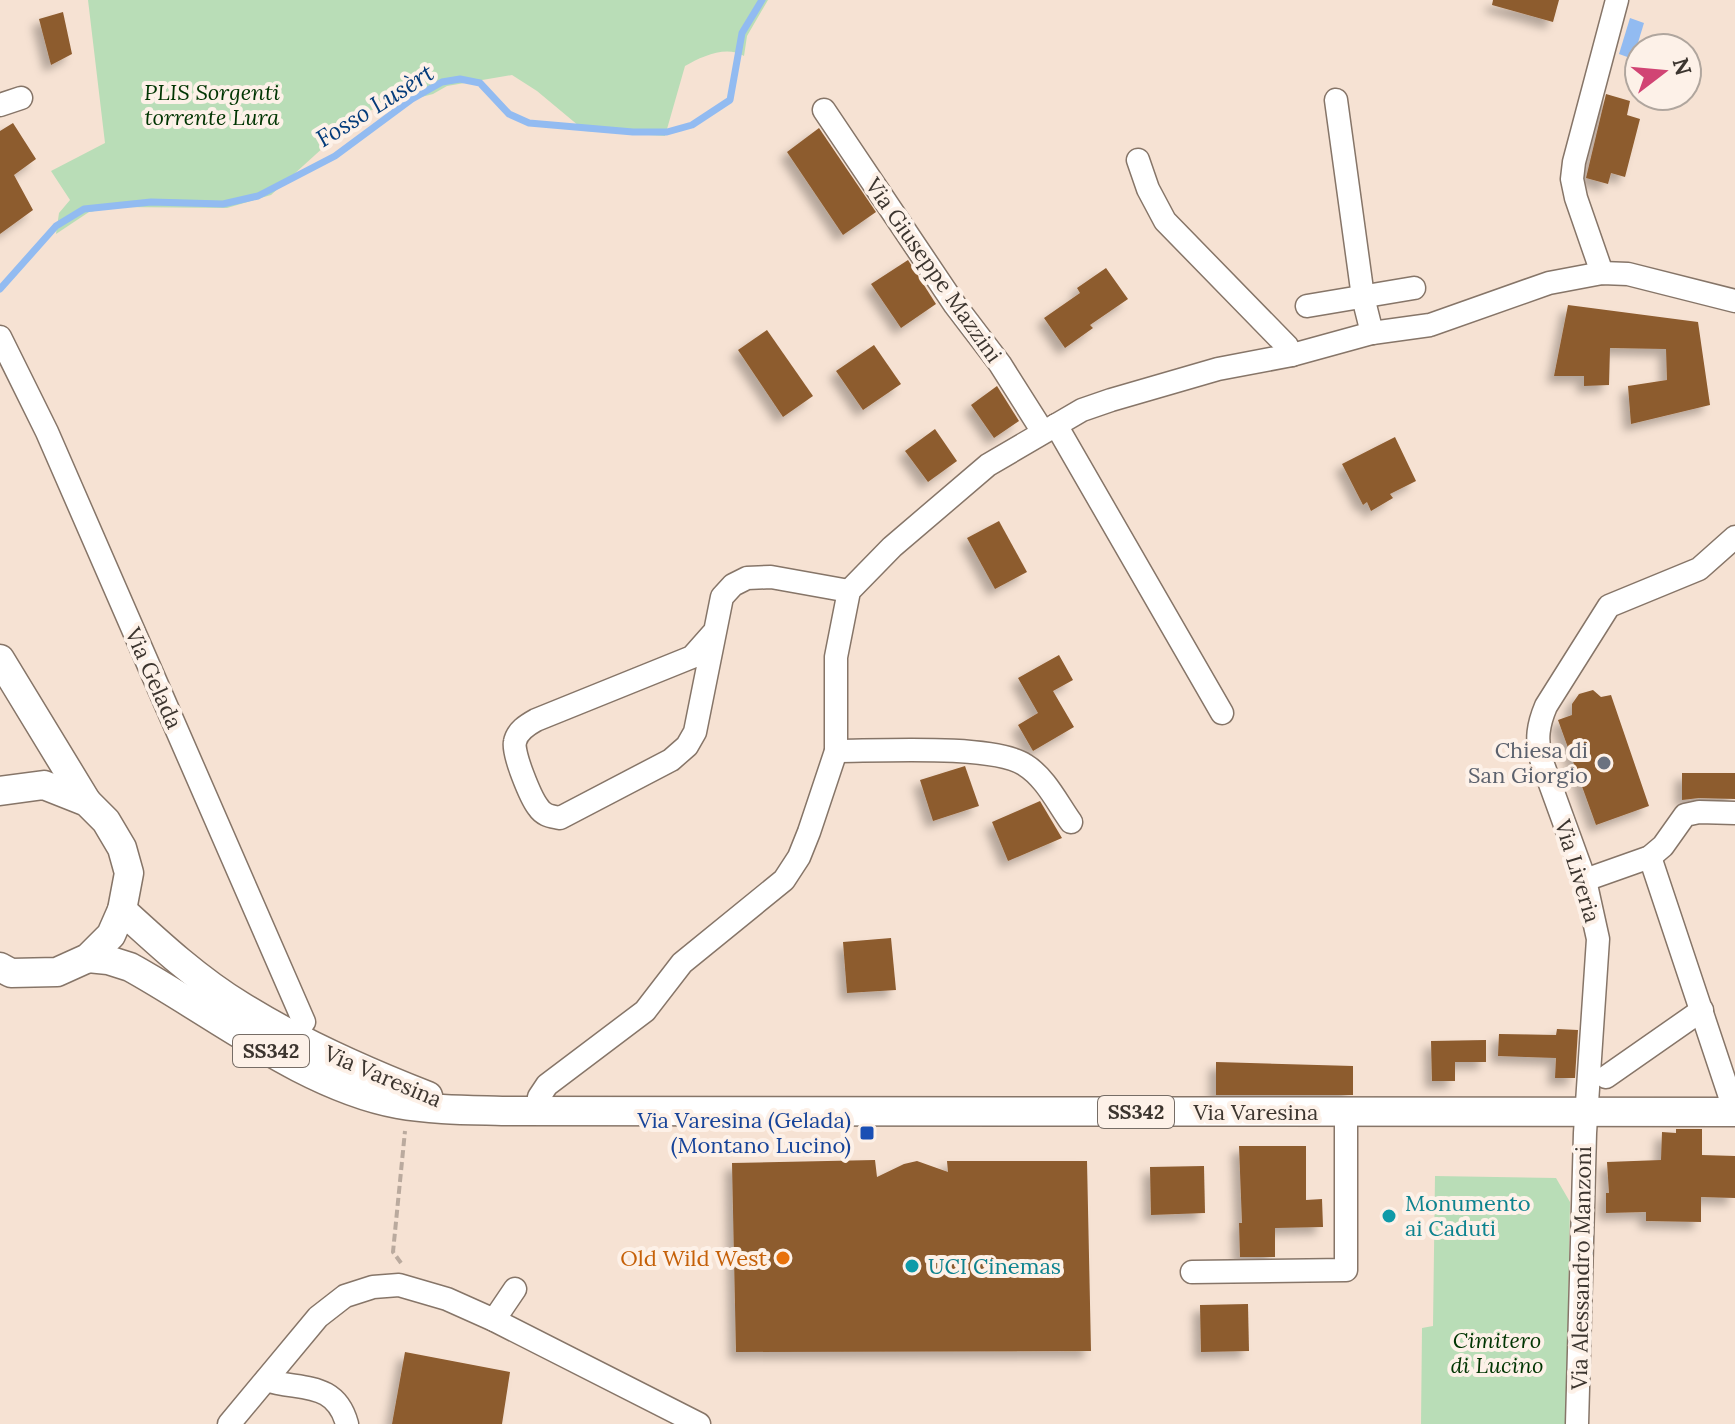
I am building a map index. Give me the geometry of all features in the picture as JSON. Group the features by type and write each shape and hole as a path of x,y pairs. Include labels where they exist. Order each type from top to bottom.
{"main road":[{"path":"0,659 87,802 106,821 122,848 129,873 122,910 111,935 88,958 57,972 4,974"},
{"path":"0,791 44,785 87,802"},
{"name":"Via Varesina","path":"122,910 242,1007 328,1054 466,1110"},
{"name":"Via Varesina","path":"88,958 130,967 294,1064 359,1093 407,1105 466,1110"},
{"name":"SS342","path":"466,1110 537,1111"},
{"name":"Via Varesina","path":"537,1111 1735,1112"}],"street":[{"path":"1602,273 1572,179 1617,0"},
{"path":"1336,100 1363,297 1372,333"},
{"name":"Via Giuseppe Mazzini","path":"824,110 955,305 1049,428 1222,713"},
{"path":"1138,160 1148,189 1165,221 1287,346 1292,355"},
{"path":"537,1111 539,1097 547,1085 645,1011 682,963 784,880 799,857 836,751 836,657 849,591 948,496 988,465 1082,410 1111,400 1218,369 1292,355 1372,333 1430,325 1537,286 1602,273 1628,274 1735,301"},
{"path":"1307,306 1414,288"},
{"name":"Via Gelada","path":"0,337 47,432 304,1022"},
{"name":"Via Liveria","path":"1587,1112 1598,939 1585,880 1541,759 1537,740 1539,724 1546,706 1609,606 1699,569 1735,537"},
{"path":"715,631 692,657 536,720 521,729 514,752 538,807 547,816 560,818 671,760 687,746 695,732 722,597 733,585 747,578 771,577 849,591"},
{"path":"836,751 938,751 1007,758 1025,764 1071,822"},
{"path":"1585,880 1650,857 1663,846 1685,815 1699,812 1735,813"},
{"path":"1650,857 1735,1112"},
{"path":"1606,1077 1702,1010"},
{"path":"1192,1272 1346,1270 1346,1112"},
{"name":"Via Alessandro Manzoni","path":"1577,1424 1587,1112"},
{"path":"229,1424 318,1317 345,1296 373,1287 399,1285 447,1299 494,1320 699,1424"},
{"path":"494,1320 515,1289"},
{"path":"266,1380 288,1387 313,1387 327,1393 338,1404 347,1424"}],"path":[{"path":"407,1105 393,1252 420,1291"}],"green space":[{"name":"PLIS Sorgenti torrente Lura","path":"88,0 768,0 747,36 744,56 722,52 685,66 665,136 585,131 537,91 512,75 447,86 433,94 358,116 271,195 227,208 118,207 89,212 56,234 59,213 70,200 51,171 105,143"},
{"name":"Cimitero di Lucino","path":"1435,1176 1556,1178 1570,1202 1566,1424 1421,1424 1422,1328 1433,1326"}],"water":[{"path":"1630,18 1644,23 1641,32 1626,32"}],"building":[{"path":"1493,0 1559,0 1553,22 1492,5"},
{"path":"63,12 72,54 51,65 39,19"},
{"path":"1606,94 1623,99 1623,112 1640,119 1625,177 1611,173 1608,184 1586,178"},
{"path":"13,123 36,159 14,175 33,210 0,234 0,131"},
{"path":"819,128 876,212 843,235 787,152"},
{"path":"908,260 936,304 901,328 871,284"},
{"path":"1106,268 1128,299 1090,325 1093,328 1065,348 1044,318 1080,293 1077,288"},
{"path":"1568,305 1698,322 1710,405 1631,424 1628,386 1667,380 1666,349 1610,348 1609,385 1584,386 1584,376 1554,376"},
{"path":"767,330 813,396 783,417 738,350"},
{"path":"874,345 901,384 863,410 836,371"},
{"path":"997,386 1019,421 994,438 971,405"},
{"path":"935,429 957,461 928,482 905,451"},
{"path":"1395,437 1416,481 1390,494 1393,498 1371,511 1367,502 1363,505 1342,464"},
{"path":"999,521 1027,572 995,589 967,538"},
{"path":"1059,655 1073,680 1053,691 1074,727 1033,751 1018,725 1038,713 1018,678"},
{"name":"Chiesa di San Giorgio","path":"1593,690 1601,697 1611,695 1649,806 1596,825 1558,720 1572,715 1572,704 1579,694"},
{"path":"965,766 979,806 933,821 920,780"},
{"path":"1682,773 1735,773 1735,799 1682,800"},
{"path":"1040,801 1062,838 1008,861 992,822"},
{"path":"891,938 896,990 847,993 843,942"},
{"path":"1557,1029 1578,1030 1575,1078 1555,1078 1556,1058 1498,1056 1499,1034 1556,1035"},
{"path":"1486,1040 1486,1062 1455,1062 1455,1081 1432,1081 1431,1041"},
{"path":"1216,1062 1353,1066 1353,1095 1216,1095"},
{"path":"1676,1129 1702,1129 1702,1155 1735,1156 1735,1198 1701,1197 1701,1222 1646,1221 1646,1212 1606,1213 1606,1193 1609,1193 1607,1162 1661,1160 1662,1132 1676,1133"},
{"path":"1239,1146 1306,1146 1306,1200 1322,1199 1323,1227 1275,1228 1275,1257 1240,1257"},
{"name":"UCI Cinemas","path":"875,1160 877,1177 917,1161 948,1172 947,1161 1087,1161 1091,1351 736,1352 732,1163"},
{"path":"1204,1166 1205,1213 1151,1215 1150,1167"},
{"path":"1248,1304 1249,1351 1201,1352 1200,1305"},
{"path":"405,1352 510,1372 502,1424 392,1424"}],"waterway":[{"name":"Fosso Lusèrt","path":"0,289 56,226 84,209 151,202 223,204 258,196 335,156 412,99 442,82 460,79 480,83 509,114 529,123 633,132 667,132 692,125 730,100 742,33 762,0"}],"place":[{"name":"Chiesa di San Giorgio","path":"1604,763"},
{"name":"Via Varesina (Gelada) (Montano Lucino)","path":"867,1133"},
{"name":"Monumento ai Caduti","path":"1389,1216"},
{"name":"Old Wild West","path":"783,1258"},
{"name":"UCI Cinemas","path":"912,1266"}]}
